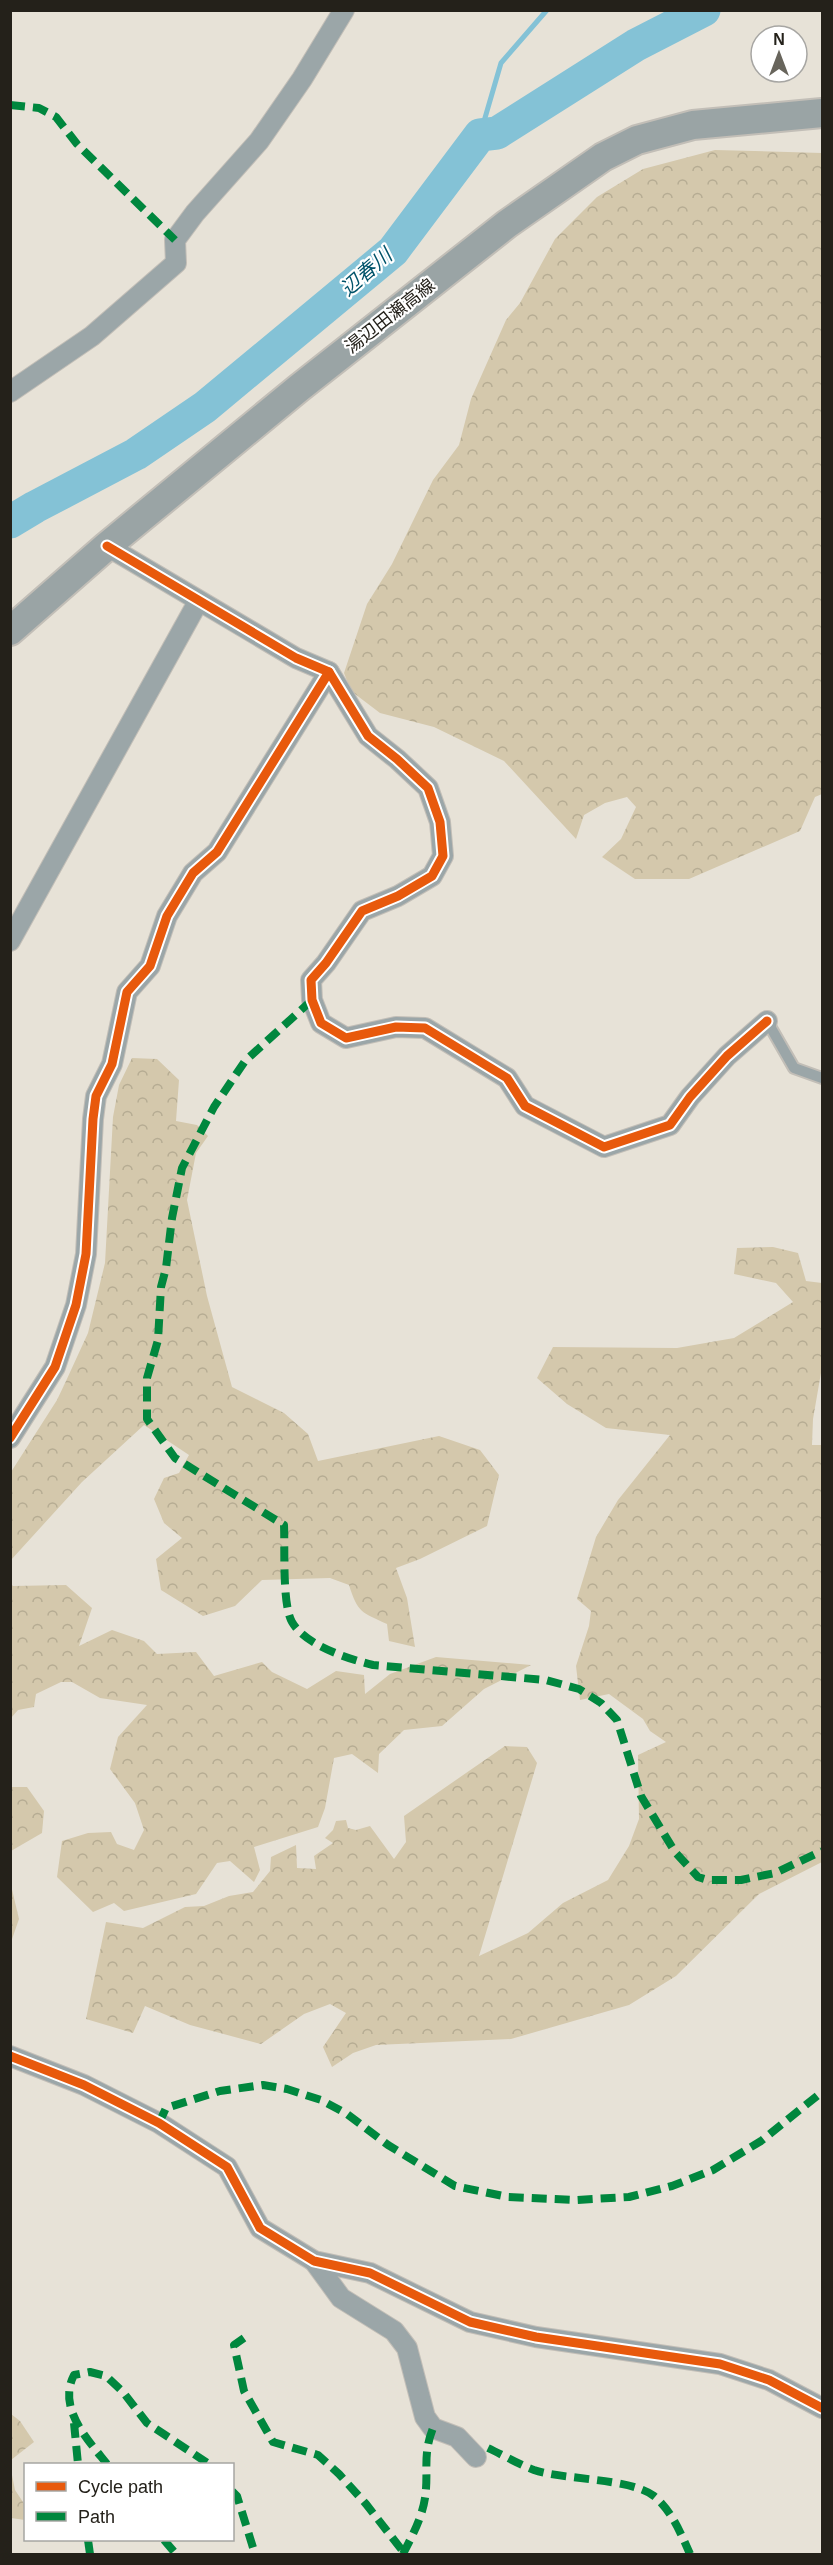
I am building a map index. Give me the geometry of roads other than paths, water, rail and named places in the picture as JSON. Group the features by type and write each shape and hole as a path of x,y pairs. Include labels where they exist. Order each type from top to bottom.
{"main road":[{"name":"湯辺田瀬高線","path":"10,631 107,546 299,388 507,224 603,157 637,140 693,125 822,113"}],"street":[{"path":"10,392 92,336 176,263 175,240 195,213 259,141 302,79 344,10"},
{"path":"107,546 296,658 329,672 368,736 428,788 440,822 443,856 432,876 398,896 362,911 311,981 312,1000 321,1023 346,1038 396,1028 424,1028 507,1078 525,1106 604,1146 670,1125 690,1097 727,1056 767,1021"},
{"path":"10,941 198,602"},
{"path":"10,1438 55,1368 76,1305 86,1254 96,1096 112,1064 127,992 150,966 167,916 193,873 218,852 329,672"},
{"path":"10,2056 84,2085 148,2117 227,2167 260,2228 315,2261 370,2273 470,2322 536,2337 720,2364 769,2380 822,2408"},
{"path":"315,2261 341,2298 394,2331 407,2348 424,2417 433,2428 457,2437 482,2453"}],"lane":[{"path":"767,1021 794,1068 822,1078"}],"waterway":[{"path":"480,135 501,63 547,10"},
{"name":"辺春川","path":"10,522 136,454 205,407 393,251 480,135 497,133 636,45 704,10"}]}
